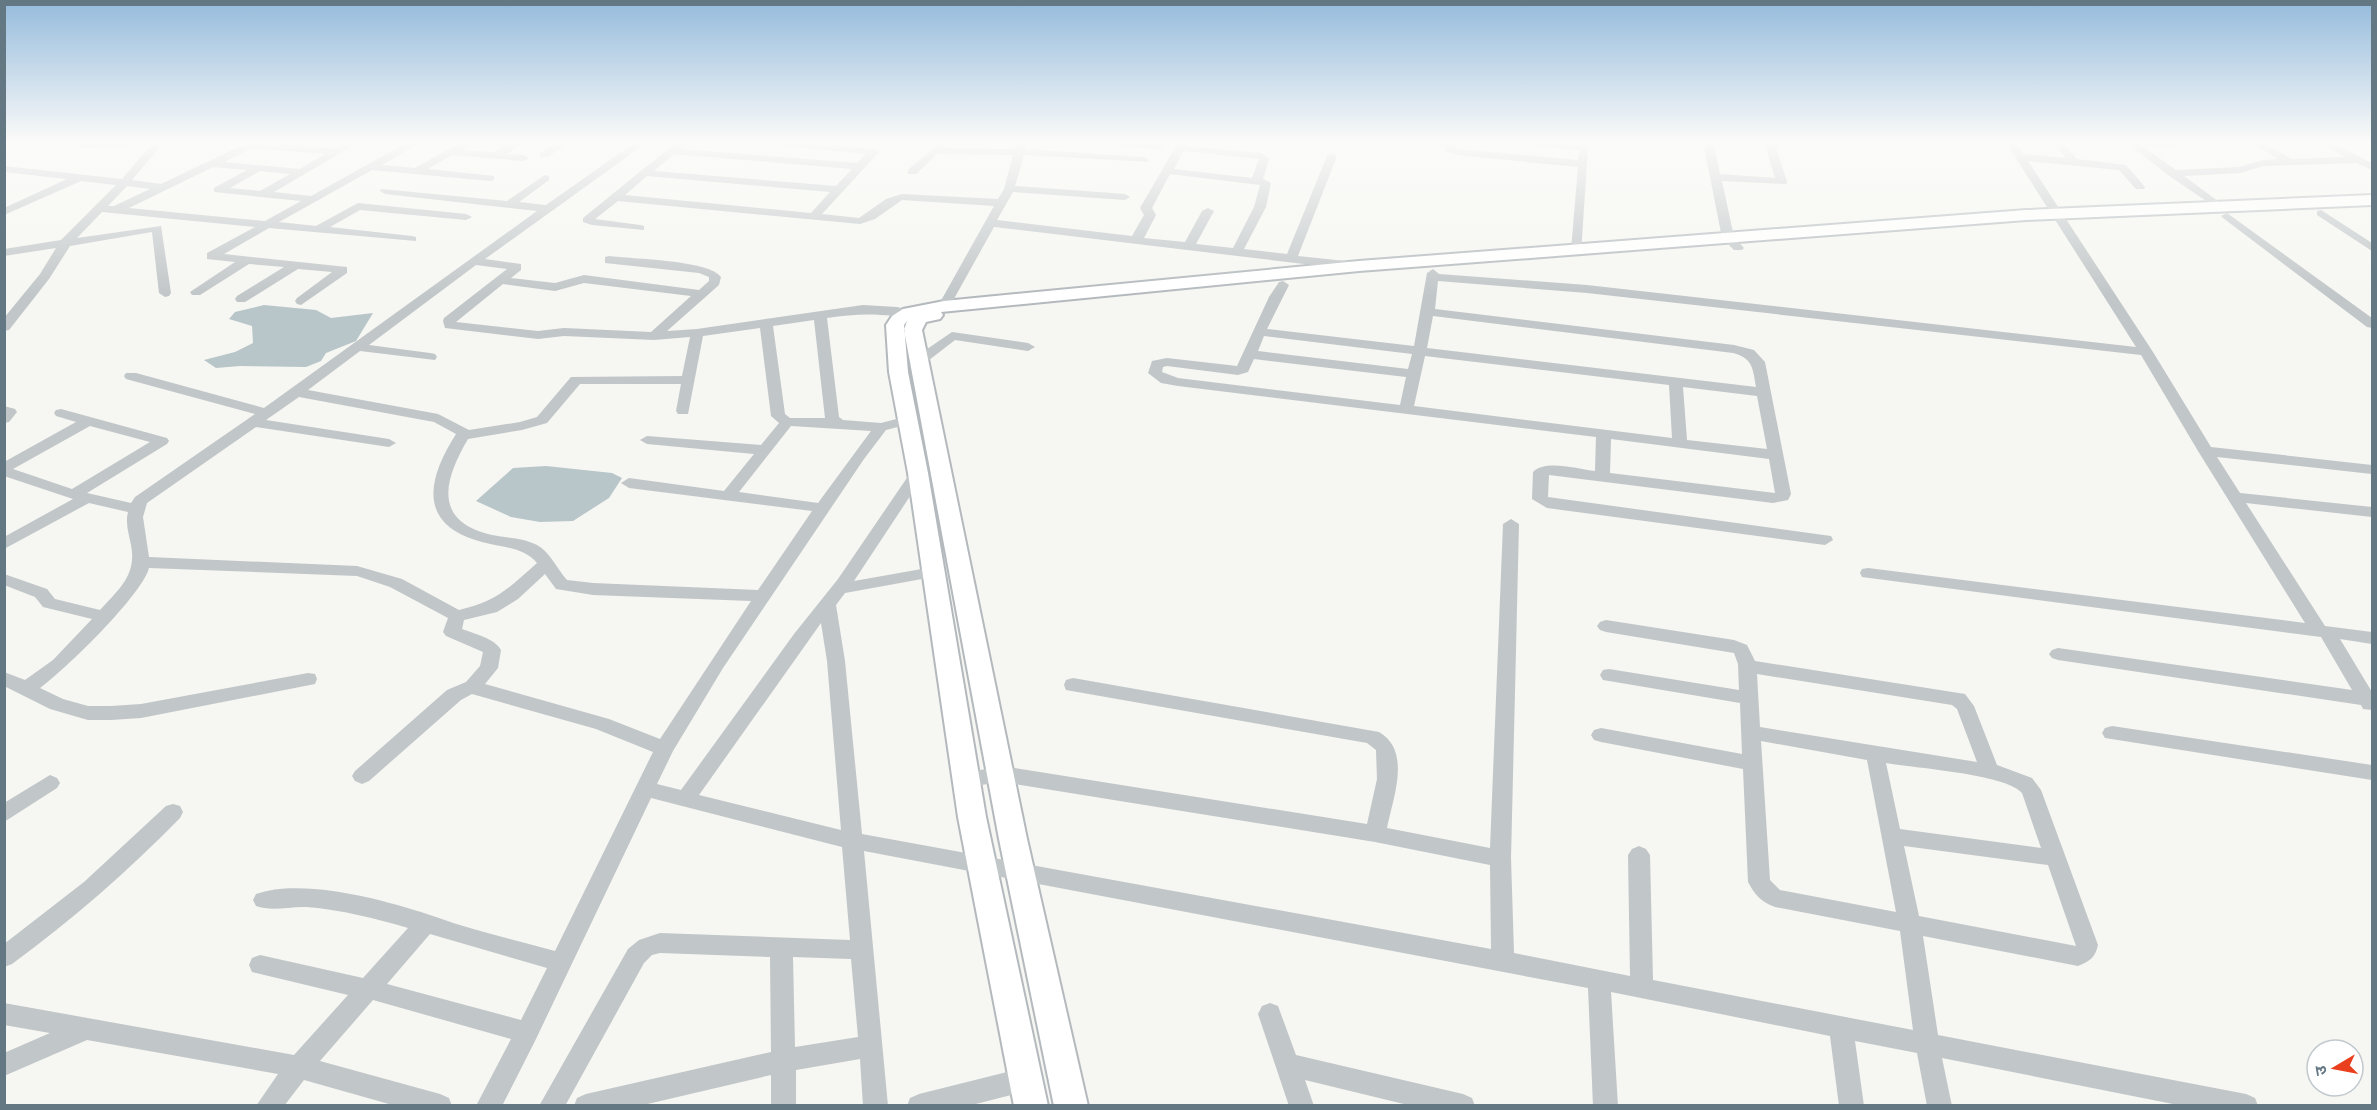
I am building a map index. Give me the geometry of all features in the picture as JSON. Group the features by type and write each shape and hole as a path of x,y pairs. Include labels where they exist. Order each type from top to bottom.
{"main road":[{"path":"1031,1106 981,865 966,779 894,329 898,321 944,306 1359,266 1434,275 1733,243 2060,218 2223,211 2373,200"},
{"path":"2223,211 2321,213 2373,211"},
{"path":"915,316 1283,285 1577,250 1733,243"},
{"path":"915,316 914,326 919,361 1021,873 1071,1106"},
{"path":"919,480 944,485"}],"street":[{"path":"4,212 46,193"},
{"path":"4,310 23,287 51,244 107,193"},
{"path":"4,327 45,276 66,242 111,193"},
{"path":"117,209 150,193"},
{"path":"242,193 313,199"},
{"path":"261,195 265,193"},
{"path":"301,301 343,270 212,256 324,193"},
{"path":"319,229 383,193"},
{"path":"402,193 549,209"},
{"path":"509,205 526,193"},
{"path":"25,688 62,662 135,580 141,562 134,519 135,509 152,492 296,392 474,261 572,193"},
{"path":"619,193 587,220 640,228"},
{"path":"814,216 836,193"},
{"path":"944,306 1007,193"},
{"path":"1064,193 1125,197"},
{"path":"1139,239 1137,237 1150,215 1146,208 1155,193"},
{"path":"1237,252 1265,193"},
{"path":"1290,258 1317,193"},
{"path":"1577,250 1580,193"},
{"path":"1720,193 1733,243"},
{"path":"2044,193 2146,352 2234,497 2329,636 2370,703"},
{"path":"2199,193 2373,324"},
{"path":"614,197 854,221 866,220 891,200 902,197 1002,203"},
{"path":"358,206 466,217"},
{"path":"99,208 412,239"},
{"path":"1188,247 1208,211"},
{"path":"2321,213 2373,249"},
{"path":"4,253 157,228 181,215"},
{"path":"991,223 1359,266"},
{"path":"157,228 165,293"},
{"path":"196,292 246,260"},
{"path":"609,260 713,273 716,279 654,336"},
{"path":"474,261 516,266 516,268 448,324 538,335 564,332 654,336 697,333 820,315 882,309 915,316"},
{"path":"241,299 296,265"},
{"path":"1406,409 1434,275 1587,289 2146,352"},
{"path":"501,280 555,287 585,279 701,294"},
{"path":"1283,285 1275,297 1245,367 1241,370 1167,362 1157,364 1154,370 1160,377 1178,382 1776,455"},
{"path":"1428,312 1741,350 1758,362 1783,494 1778,498 1544,471 1541,472 1540,500 1547,504 1825,540"},
{"path":"820,315 832,418 837,423"},
{"path":"766,323 778,416 787,422 881,427 908,420"},
{"path":"1261,332 1763,392"},
{"path":"683,411 697,333"},
{"path":"919,361 952,336 1029,346"},
{"path":"357,347 430,357"},
{"path":"1250,354 1414,374"},
{"path":"131,376 266,413"},
{"path":"689,380 580,379 573,382 545,417 537,422 466,434 461,438 442,477 438,490 442,512 459,527 483,537 528,547 562,585 577,588 765,596"},
{"path":"1676,382 1680,444"},
{"path":"296,392 438,418 466,434"},
{"path":"4,410 10,412 4,419"},
{"path":"4,544 162,441 61,413"},
{"path":"4,470 88,421"},
{"path":"253,422 389,443"},
{"path":"728,496 787,422"},
{"path":"488,1106 526,1033 664,749 717,664 858,456 881,427"},
{"path":"1602,476 1604,434"},
{"path":"647,440 764,450"},
{"path":"2205,451 2373,469"},
{"path":"4,470 80,496 135,509"},
{"path":"686,798 800,638 919,480"},
{"path":"629,483 823,508"},
{"path":"2234,497 2373,512"},
{"path":"1503,962 1500,858 1511,524"},
{"path":"141,562 366,573 401,584 457,616 491,608 512,595 545,565"},
{"path":"833,597 933,572"},
{"path":"1868,573 2373,638"},
{"path":"4,579 41,593 49,603 103,616"},
{"path":"833,597 836,661 876,1106"},
{"path":"457,616 452,632 477,641 492,650 489,668 472,687"},
{"path":"1606,626 1734,646 1744,654 1748,666 1749,698 1759,882 1765,891 1775,898 2078,956 2085,952 2087,945 2031,790 2025,783 2014,777 1990,771 1879,755 1751,732"},
{"path":"2058,654 2370,703"},
{"path":"1748,666 1959,699 1965,706 1990,771"},
{"path":"1609,675 1749,698"},
{"path":"4,678 57,704 88,713 141,711 308,678"},
{"path":"1073,685 1372,737 1381,742 1386,749 1387,767 1375,834"},
{"path":"362,776 453,695 460,690 472,687 602,724 664,749"},
{"path":"2112,733 2373,773"},
{"path":"1601,735 1753,763"},
{"path":"1879,755 1876,762 1910,924 1927,1045 1940,1106"},
{"path":"966,779 1002,774 1375,834 1500,858"},
{"path":"4,814 50,783"},
{"path":"646,789 853,841 1642,988 2246,1106"},
{"path":"4,957 60,917 99,885 173,812"},
{"path":"1891,836 2056,858"},
{"path":"1639,855 1642,988"},
{"path":"264,900 305,898 352,903 560,962"},
{"path":"268,1106 299,1067 426,923"},
{"path":"551,1106 587,1039 642,948 660,943 861,950"},
{"path":"781,949 785,1060 784,1106"},
{"path":"260,965 369,989 526,1033"},
{"path":"1599,980 1605,1106"},
{"path":"4,1014 299,1067 440,1106"},
{"path":"1270,1014 1302,1106"},
{"path":"1841,1027 1852,1106"},
{"path":"4,1065 85,1029"},
{"path":"586,1106 785,1060 870,1046"},
{"path":"1287,1064 1451,1104"},
{"path":"920,1106 1027,1079"}],"shaded area":[{"path":"264,305 316,310 331,318 373,313 356,341 326,353 321,361 306,367 216,368 204,360 235,352 253,343 252,326 229,319 235,312"},
{"path":"546,466 612,473 622,478 609,498 573,521 540,522 511,517 476,501 513,468"}]}
